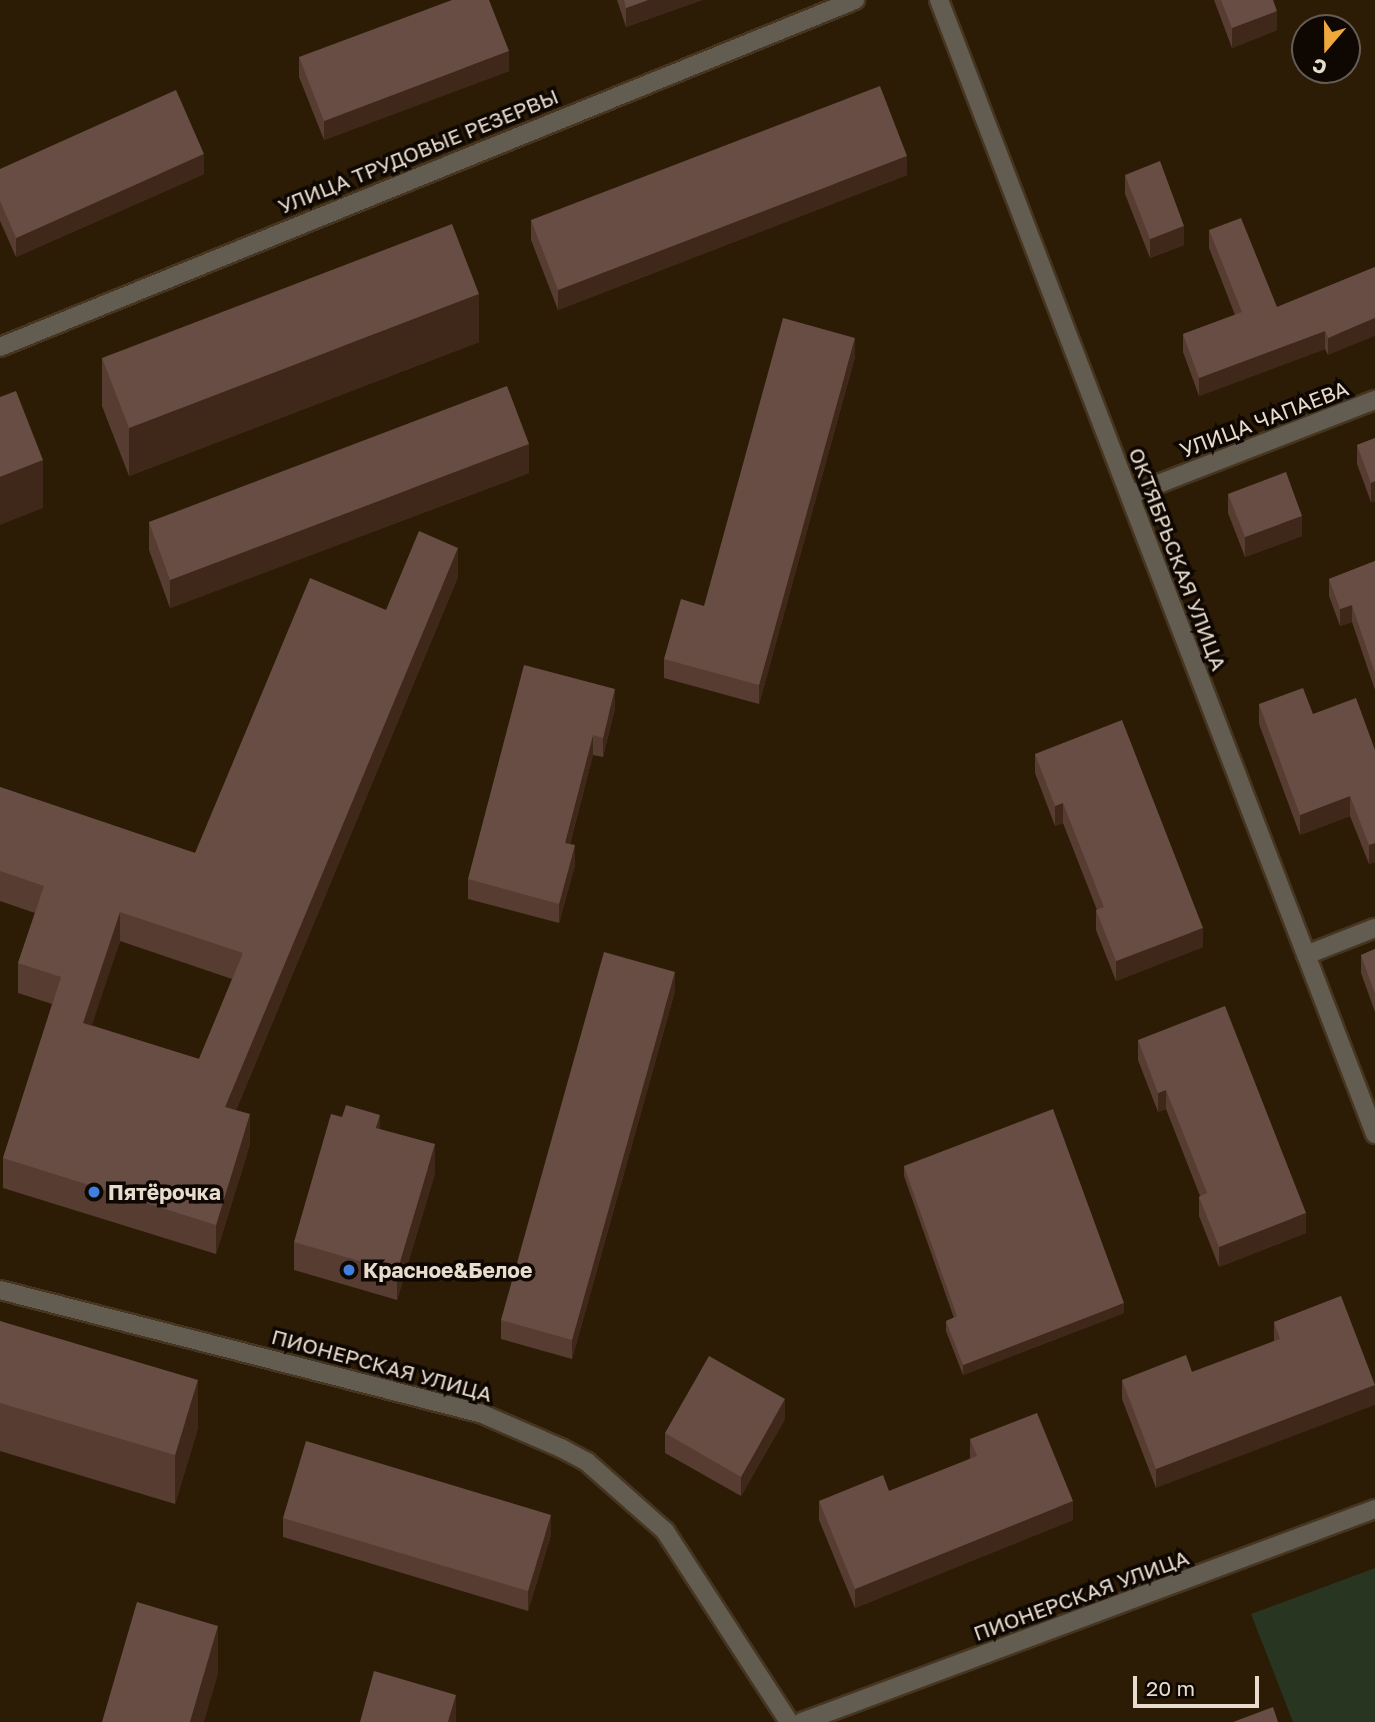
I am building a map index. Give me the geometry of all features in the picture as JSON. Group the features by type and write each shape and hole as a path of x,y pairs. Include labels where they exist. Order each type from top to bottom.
{"street":[{"name":"УЛИЦА ТРУДОВЫЕ РЕЗЕРВЫ","path":"0,348 855,0"},
{"name":"ОКТЯБРЬСКАЯ УЛИЦА","path":"939,0 1375,1134"},
{"name":"УЛИЦА ЧАПАЕВА","path":"1130,495 1375,400"},
{"path":"1306,954 1375,928"},
{"name":"ПИОНЕРСКАЯ УЛИЦА","path":"0,1290 480,1413 587,1462 665,1531 789,1722"},
{"name":"ПИОНЕРСКАЯ УЛИЦА","path":"802,1722 1375,1509"}],"green space":[{"path":"1375,1568 1375,1722 1293,1722 1251,1614"}],"building":[{"path":"452,0 489,0 509,51 324,121 299,57"},
{"path":"624,0 648,0 626,8"},
{"path":"1221,0 1273,0 1277,11 1232,28"},
{"path":"880,86 907,156 558,290 531,220"},
{"path":"176,90 204,154 16,238 0,201 0,169"},
{"path":"1160,161 1184,226 1150,239 1125,175"},
{"path":"1241,218 1277,307 1375,267 1375,318 1328,338 1325,331 1199,378 1183,334 1242,312 1209,230"},
{"path":"452,224 479,294 129,428 102,358"},
{"path":"783,318 855,338 759,685 664,659 681,599 704,606"},
{"path":"507,386 529,444 170,580 149,522"},
{"path":"16,391 43,460 0,477 0,397"},
{"path":"1375,438 1375,481 1371,483 1357,445"},
{"path":"1286,472 1302,516 1245,537 1228,494"},
{"path":"419,531 458,548 225,1107 250,1114 216,1225 3,1158 61,977 18,963 44,886 0,871 0,787 195,853 310,578 386,610","holes":["120,912 243,953 199,1059 83,1023"]},
{"path":"1375,561 1375,673 1352,605 1340,609 1329,579"},
{"path":"524,665 615,689 603,738 593,735 565,843 575,845 559,904 468,879"},
{"path":"1303,688 1313,714 1356,698 1375,750 1375,843 1369,845 1350,796 1300,815 1259,704"},
{"path":"1122,720 1203,928 1116,961 1096,910 1104,907 1063,803 1055,806 1035,754"},
{"path":"1375,949 1375,994 1361,955"},
{"path":"604,952 675,972 572,1340 501,1320"},
{"path":"1225,1006 1306,1213 1219,1247 1199,1197 1207,1193 1166,1090 1158,1093 1138,1040"},
{"path":"346,1105 380,1115 376,1128 435,1144 397,1272 294,1242 331,1114 342,1117"},
{"path":"1053,1109 1124,1303 963,1365 946,1321 957,1316 904,1166"},
{"path":"1341,1296 1375,1385 1156,1469 1122,1380 1186,1355 1192,1372 1280,1339 1274,1322"},
{"path":"0,1321 198,1380 175,1455 0,1403"},
{"path":"709,1356 785,1399 741,1477 665,1433"},
{"path":"1037,1413 1073,1501 855,1589 819,1501 883,1475 889,1491 977,1456 970,1439"},
{"path":"306,1441 551,1515 528,1591 283,1518"},
{"path":"137,1602 218,1626 190,1722 102,1722"},
{"path":"374,1671 456,1695 448,1722 360,1722"},
{"path":"1273,1707 1278,1722 1233,1722"}],"place":[{"name":"Пятёрочка","path":"94,1192"},
{"name":"Красное&Белое","path":"349,1270"}]}
